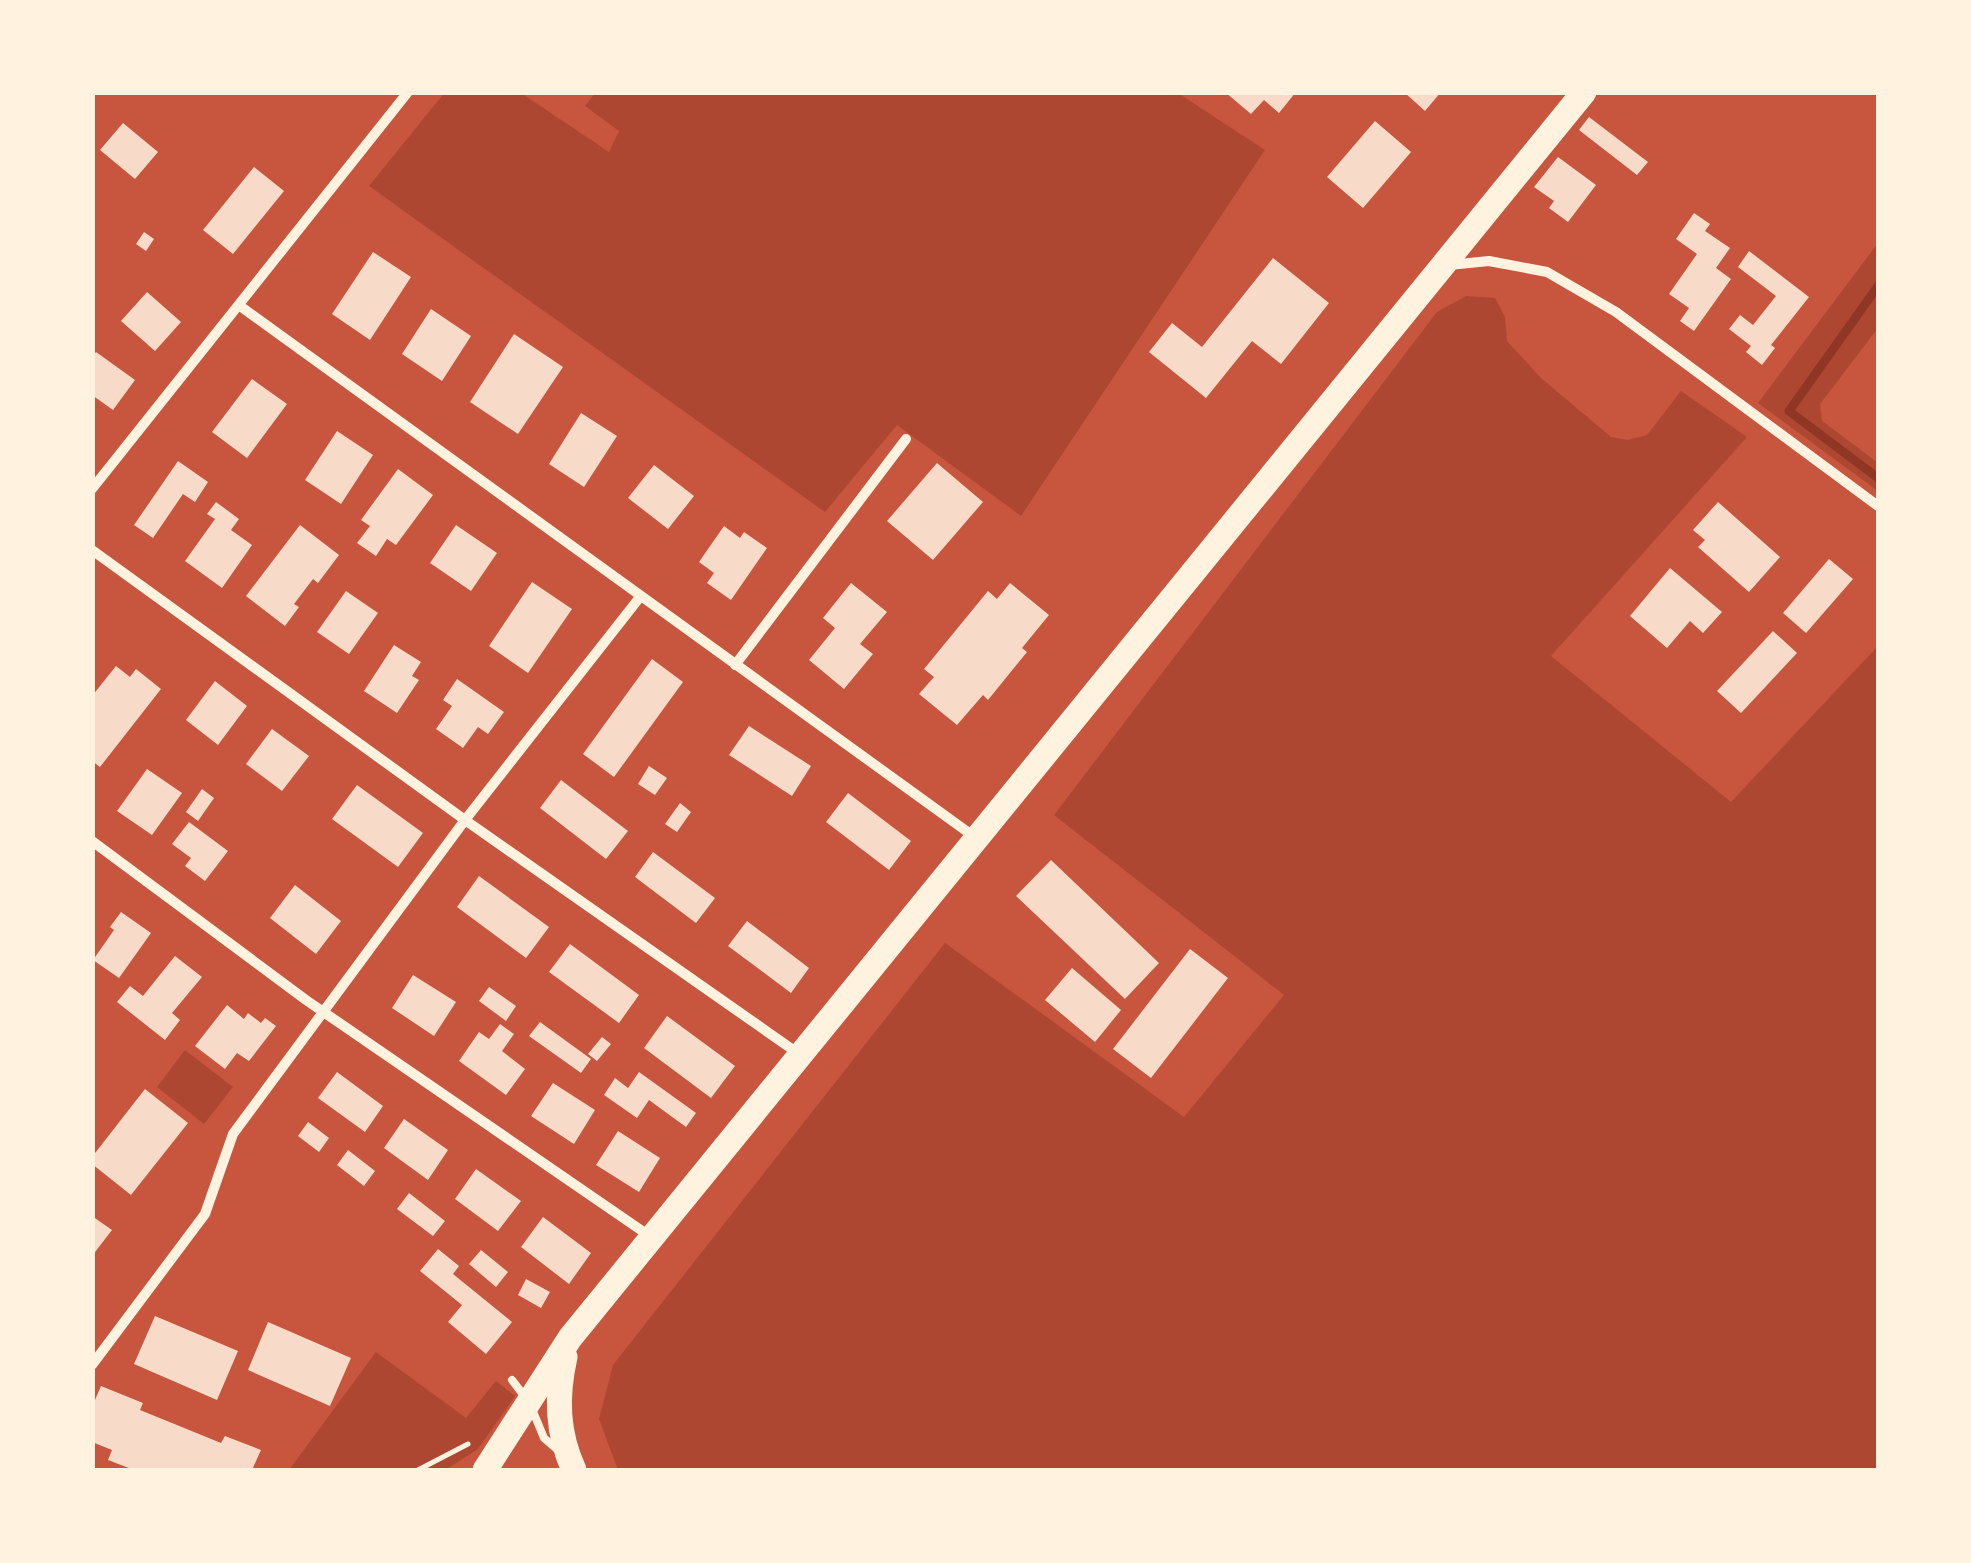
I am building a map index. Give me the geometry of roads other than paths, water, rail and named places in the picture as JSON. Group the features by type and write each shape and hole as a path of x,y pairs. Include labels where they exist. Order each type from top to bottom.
{"main road":[{"path":"485,1470 570,1338 1584,92"},
{"path":"570,1338 559,1387 561,1431 570,1463"}],"street":[{"path":"92,489 408,92"},
{"path":"1443,266 1489,261 1547,272 1616,312 1878,506"},
{"path":"240,306 976,838"},
{"path":"736,665 906,439"},
{"path":"92,550 465,820 800,1054"},
{"path":"92,1365 206,1214 233,1134 465,820 640,597"},
{"path":"92,841 321,1011 651,1238"}],"lane":[{"path":"512,1380 529,1403 544,1438 570,1463"}],"waterway":[{"path":"1878,286 1789,411 1878,478"}]}
